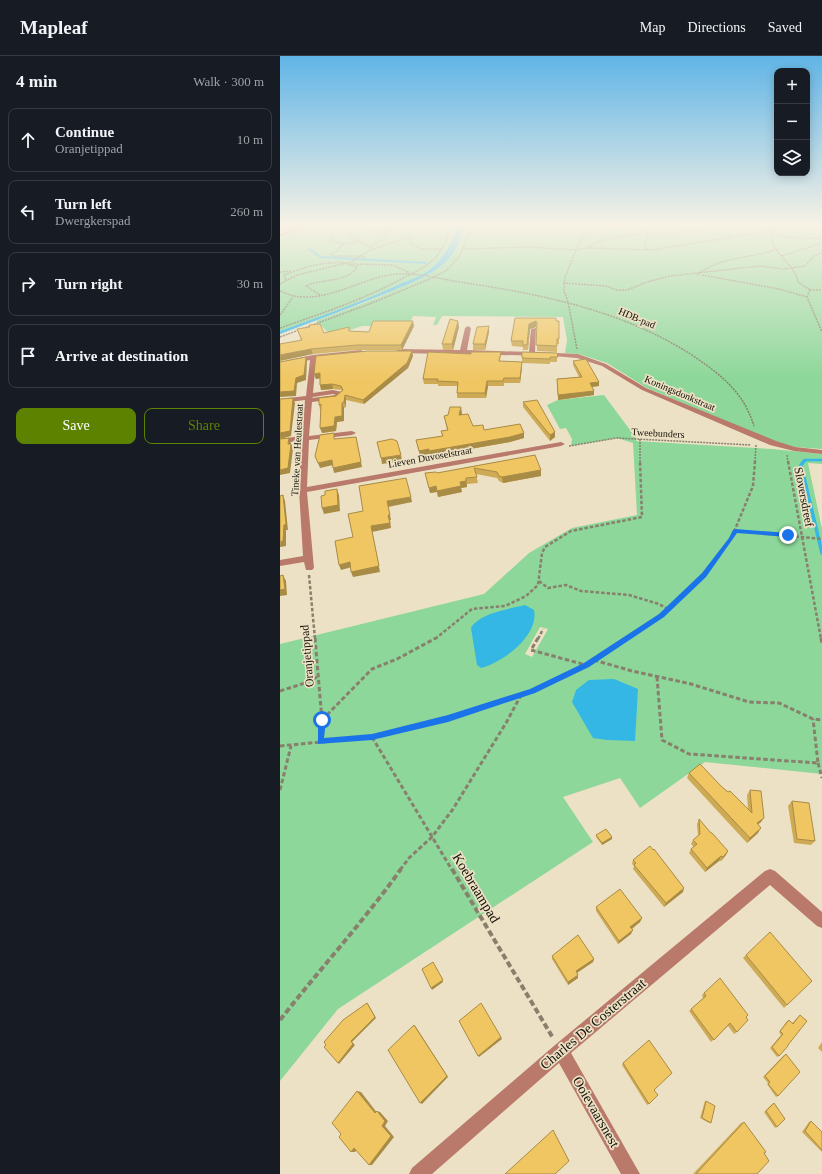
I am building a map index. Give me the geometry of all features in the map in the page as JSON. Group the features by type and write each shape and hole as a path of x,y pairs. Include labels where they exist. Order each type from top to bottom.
{"street":[{"path":"463,353 468,328"},
{"path":"532,354 534,329"},
{"path":"280,364 342,353 369,352"},
{"name":"Koningsdonkstraat","path":"389,352 578,356 604,364 644,389 757,436 785,447 822,452"},
{"name":"Tineke van Heulestraat","path":"309,568 303,490 305,438 313,357"},
{"path":"280,401 309,398"},
{"path":"280,441 352,433"},
{"name":"Lieven Duvoselstraat","path":"303,490 561,444"},
{"path":"280,564 309,558"},
{"name":"Charles De Costerstraat","path":"418,1174 561,1051 770,876 822,921"},
{"name":"Ooievaarsnest","path":"561,1051 631,1174"}],"path":[{"path":"284,276 286,280"},
{"path":"280,284 296,276"},
{"path":"320,295 306,286 317,281 339,279 345,276"},
{"path":"280,291 293,297 320,295 368,280 386,276"},
{"path":"280,328 375,293 409,276"},
{"name":"HDB-pad","path":"419,276 504,289 568,302 602,311 638,325 683,348 712,369 734,389 745,401 751,414 757,436"},
{"path":"280,337 372,303 435,276"},
{"path":"566,276 563,283 564,291 568,302 578,356"},
{"path":"563,283 606,286 617,290 627,290 647,282 669,276"},
{"path":"709,276 779,289 807,297"},
{"path":"798,276 798,282 810,290 822,290"},
{"path":"810,290 807,297 822,332"},
{"path":"280,316 293,297"},
{"name":"Tweebunders","path":"561,444 571,446 617,438 756,445 753,486 735,531"},
{"path":"322,720 372,669 397,659 430,642 456,624 472,610 505,606 526,596 538,585 542,553 545,546 571,531 642,517 639,448 640,439"},
{"name":"Sloversdreef","path":"785,447 822,645"},
{"path":"280,746 372,737 448,718 532,691 586,665 661,615 704,575 731,539 735,531 822,539"},
{"name":"Oranjetippad","path":"309,568 317,677 322,720 320,742"},
{"path":"538,581 548,588 566,585 581,591 629,595 659,604 668,609"},
{"path":"543,630 531,650 567,658 586,665"},
{"path":"594,660 632,671 691,684 749,702 779,703 813,719 822,720"},
{"path":"657,676 662,740 689,754 818,763"},
{"path":"280,691 302,684 317,677"},
{"path":"280,1020 316,974 375,905 409,858 432,837 453,809 506,723 521,695"},
{"path":"813,719 818,763 822,778"},
{"name":"Koebraampad","path":"372,737 561,1051"},
{"path":"280,790 291,746"}],"green space":[{"path":"280,276 417,276 357,303 280,331"},
{"path":"822,276 822,449 795,447 781,444 647,388 607,363 579,354 565,353 567,340 563,317 442,316 437,325 433,325 436,317 413,316 409,326 362,326 332,336 316,321 364,303 423,277"},
{"path":"604,395 636,438 636,441 772,449 822,454 822,464 808,463 822,529 822,774 705,762 640,808 620,778 563,797 593,842 338,1009 280,1081 280,644 484,594 529,553 572,528 637,515 633,443 617,438 571,446 572,439 566,428 560,429 547,405 558,400","holes":["540,627 548,629 532,657 525,654"]}],"water":[{"path":"417,276 425,276 350,308 280,334 280,331 357,303"},
{"path":"525,605 534,610 534,619 531,629 525,638 509,654 490,665 481,668 477,665 471,628 475,623 487,615"},
{"path":"614,679 638,689 635,741 593,738 572,702 576,690 589,680"}],"building":[{"path":"515,318 556,318 556,321 559,321 559,339 557,339 557,346 536,345 536,321 529,324 527,345 523,345 523,341 511,341"},
{"path":"450,319 458,321 452,344 442,344"},
{"path":"373,321 413,321 401,345 357,345 311,349 280,355 280,344 302,340 297,329 310,327 309,325 320,324 324,333 349,327 349,331 369,332"},
{"path":"489,326 485,344 473,344 477,327"},
{"path":"368,351 412,351 407,363 363,400 345,395 344,402 342,403 342,416 335,417 334,426 320,428 321,404 319,405 319,398 336,396 343,390 341,386 332,384 320,385 320,373 314,374 316,356"},
{"path":"428,352 471,354 471,352 501,352 499,361 522,362 520,378 504,378 503,381 487,381 485,393 457,393 458,382 437,381 438,379 423,379"},
{"path":"522,352 557,353 558,357 550,357 550,359 522,358"},
{"path":"306,357 304,375 296,378 294,391 280,392 280,362"},
{"path":"586,359 599,382 590,383 594,391 558,395 557,379 582,377 573,361"},
{"path":"293,398 290,431 280,433 280,399"},
{"path":"537,400 555,432 550,435 523,402"},
{"path":"450,407 461,407 459,415 468,414 473,426 483,425 484,430 520,424 524,433 510,437 429,451 429,449 419,451 416,440 443,436 441,431 448,430 444,416 448,415"},
{"path":"334,433 334,439 356,437 361,462 333,468 332,460 318,463 315,456 320,435"},
{"path":"289,438 288,444 291,444 288,468 280,470 280,439"},
{"path":"392,439 397,441 401,455 381,458 377,442"},
{"path":"535,455 541,470 502,477 499,476 497,472 474,468 477,477 466,478 466,481 460,482 461,486 437,491 436,486 429,488 425,473 437,473"},
{"path":"406,478 411,497 387,501 390,523 371,526 379,566 351,572 350,562 339,565 335,541 353,537 348,514 363,511 359,486"},
{"path":"337,489 338,505 322,508 321,496 325,495 325,491"},
{"path":"283,495 286,524 284,525 283,541 280,542 280,496"},
{"path":"283,575 285,589 280,590 280,576"},
{"path":"700,764 722,787 728,792 730,791 752,813 750,790 761,791 764,818 757,823 761,828 750,838 689,773"},
{"path":"792,801 809,803 815,841 797,839"},
{"path":"699,819 728,851 723,857 721,856 707,868 691,849 697,844 693,840 700,834"},
{"path":"606,829 612,837 602,843 596,835"},
{"path":"650,846 653,850 654,849 684,888 666,903 634,865 636,863 633,860"},
{"path":"620,889 642,918 630,927 633,930 619,941 596,907"},
{"path":"770,932 812,981 787,1005 746,955"},
{"path":"578,935 594,959 576,971 578,975 568,982 552,956"},
{"path":"433,962 443,980 431,988 422,969"},
{"path":"720,978 748,1015 746,1017 748,1020 737,1032 730,1023 714,1040 691,1009 706,996 704,993"},
{"path":"367,1003 375,1017 351,1041 353,1044 338,1063 324,1047 326,1045 324,1042 343,1020"},
{"path":"481,1003 501,1037 478,1056 459,1021"},
{"path":"800,1015 807,1021 779,1056 772,1047 783,1034 780,1031 789,1020 793,1024"},
{"path":"414,1025 447,1076 420,1103 388,1050"},
{"path":"649,1040 672,1073 654,1090 658,1095 649,1104 623,1063"},
{"path":"786,1054 800,1072 778,1096 768,1084 770,1082 765,1076"},
{"path":"357,1091 375,1113 377,1111 385,1121 382,1126 391,1136 369,1165 354,1148 351,1152 339,1137 341,1134 332,1123"},
{"path":"706,1101 715,1106 711,1123 702,1118"},
{"path":"774,1103 785,1119 777,1127 766,1111"},
{"path":"811,1121 822,1132 822,1150 805,1131"},
{"path":"744,1122 766,1152 764,1153 769,1161 757,1174 696,1174"},
{"path":"553,1130 569,1161 555,1174 505,1174"}],"waterway":[{"path":"804,462 805,460 822,460"},
{"path":"804,461 801,465 822,553"}],"route":[{"path":"322,720 320,742 372,737 448,718 532,691 586,665 661,615 704,575 731,539 735,531 788,535"}]}
